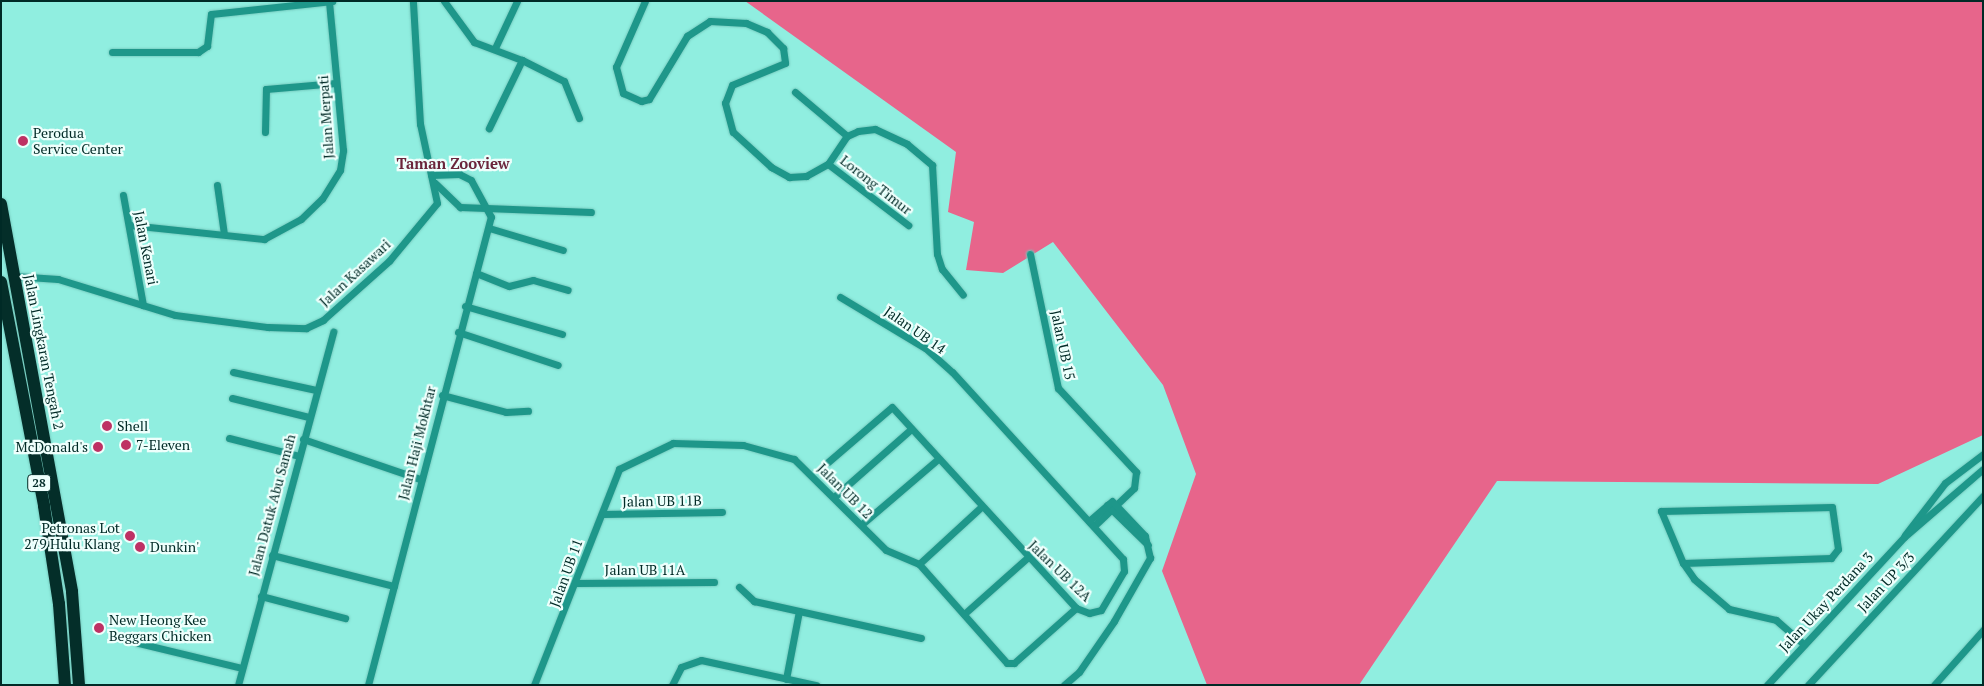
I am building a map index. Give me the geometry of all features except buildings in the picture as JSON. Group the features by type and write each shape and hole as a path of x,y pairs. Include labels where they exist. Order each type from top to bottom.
{"highway":[{"name":"Jalan Lingkaran Tengah 2","path":"1,204 72,592 79,685"},
{"name":"Jalan Lingkaran Tengah 2","path":"1,282 44,506 59,604 65,685"}],"street":[{"path":"112,52 203,50 211,14 332,1"},
{"name":"Jalan Kasawari","path":"14,276 58,279 175,315 306,328 336,309 432,214 437,203 420,124 413,1"},
{"path":"444,1 474,42 495,48 564,81 579,118"},
{"path":"495,48 517,1"},
{"path":"645,1 616,67 623,93 641,101 649,99 687,36 697,27 710,21 746,23 777,41 786,56 780,69 753,73 732,84 725,103 733,132 771,167 789,176 806,176 828,164 847,136 875,128 889,133 932,164 937,254 942,269 963,295"},
{"name":"Jalan Merpati","path":"130,225 264,239 282,232 301,219 334,182 343,150 329,2"},
{"path":"489,128 522,60"},
{"path":"265,132 266,89 336,83"},
{"path":"795,92 847,136"},
{"name":"Lorong Timur","path":"828,164 908,225"},
{"path":"432,178 459,174 471,180 489,208"},
{"path":"432,178 456,206 591,212"},
{"path":"217,185 224,234"},
{"name":"Jalan Kenari","path":"123,196 130,225 143,305"},
{"name":"Jalan Haji Mokhtar","path":"368,685 458,332 489,228 489,208"},
{"path":"489,228 563,250"},
{"name":"Jalan UB 15","path":"1030,254 1058,388 1136,472 1134,488 1091,523"},
{"path":"476,273 509,286 533,280 568,290"},
{"name":"Jalan UB 14","path":"840,296 925,348 992,412"},
{"path":"465,306 562,334"},
{"name":"Jalan Datuk Abu Samah","path":"238,685 260,596 333,332"},
{"path":"458,332 558,366"},
{"path":"233,372 316,390"},
{"path":"442,394 506,412 528,412"},
{"path":"232,398 309,417"},
{"name":"Jalan UB 12A","path":"828,462 892,407 980,508 1076,608 1089,613 1105,606 1126,564 992,412"},
{"path":"834,497 911,429"},
{"path":"229,438 298,456"},
{"path":"304,439 420,479"},
{"name":"Jalan UB 12","path":"618,469 664,445 743,445 794,459 862,524 886,550 919,564 1010,664 1076,608"},
{"name":"Jalan Ukay Perdana 3","path":"1767,685 1904,537 1946,483 1983,454"},
{"path":"862,524 937,460"},
{"name":"Jalan Ukay Perdana 3","path":"1904,537 1983,468"},
{"name":"Jalan UB 11","path":"534,685 576,583 618,469"},
{"name":"Jalan UP 3/3","path":"1808,685 1983,496"},
{"path":"1064,685 1079,672 1134,590 1150,558 1149,545 1112,505"},
{"path":"1683,564 1831,558 1838,549 1836,512 1828,506 1661,511 1683,564 1729,609 1776,620 1804,644"},
{"path":"919,564 980,508"},
{"name":"Jalan UB 11B","path":"602,514 722,512"},
{"path":"272,555 394,586"},
{"path":"964,614 1027,558"},
{"name":"Jalan UB 11A","path":"576,583 714,582"},
{"path":"739,587 754,601 921,638"},
{"path":"260,596 345,618"},
{"path":"786,679 799,611"},
{"path":"1934,685 1983,630"},
{"path":"138,643 242,668"},
{"path":"672,685 681,667 701,660 816,685"}],"shaded area":[{"path":"745,1 1983,1 1983,435 1878,484 1497,481 1359,685 1207,685 1162,571 1196,474 1163,385 1053,242 1003,273 966,270 974,222 948,212 956,152"}],"place":[{"name":"Perodua Service Center","path":"23,141"},
{"name":"Shell","path":"107,426"},
{"name":"7-Eleven","path":"126,445"},
{"name":"McDonald's","path":"98,447"},
{"name":"Petronas Lot 279 Hulu Klang","path":"130,536"},
{"name":"Dunkin'","path":"140,547"},
{"name":"New Heong Kee Beggars Chicken","path":"99,628"}],"district":[{"name":"Taman Zooview","path":"453,164"}]}
